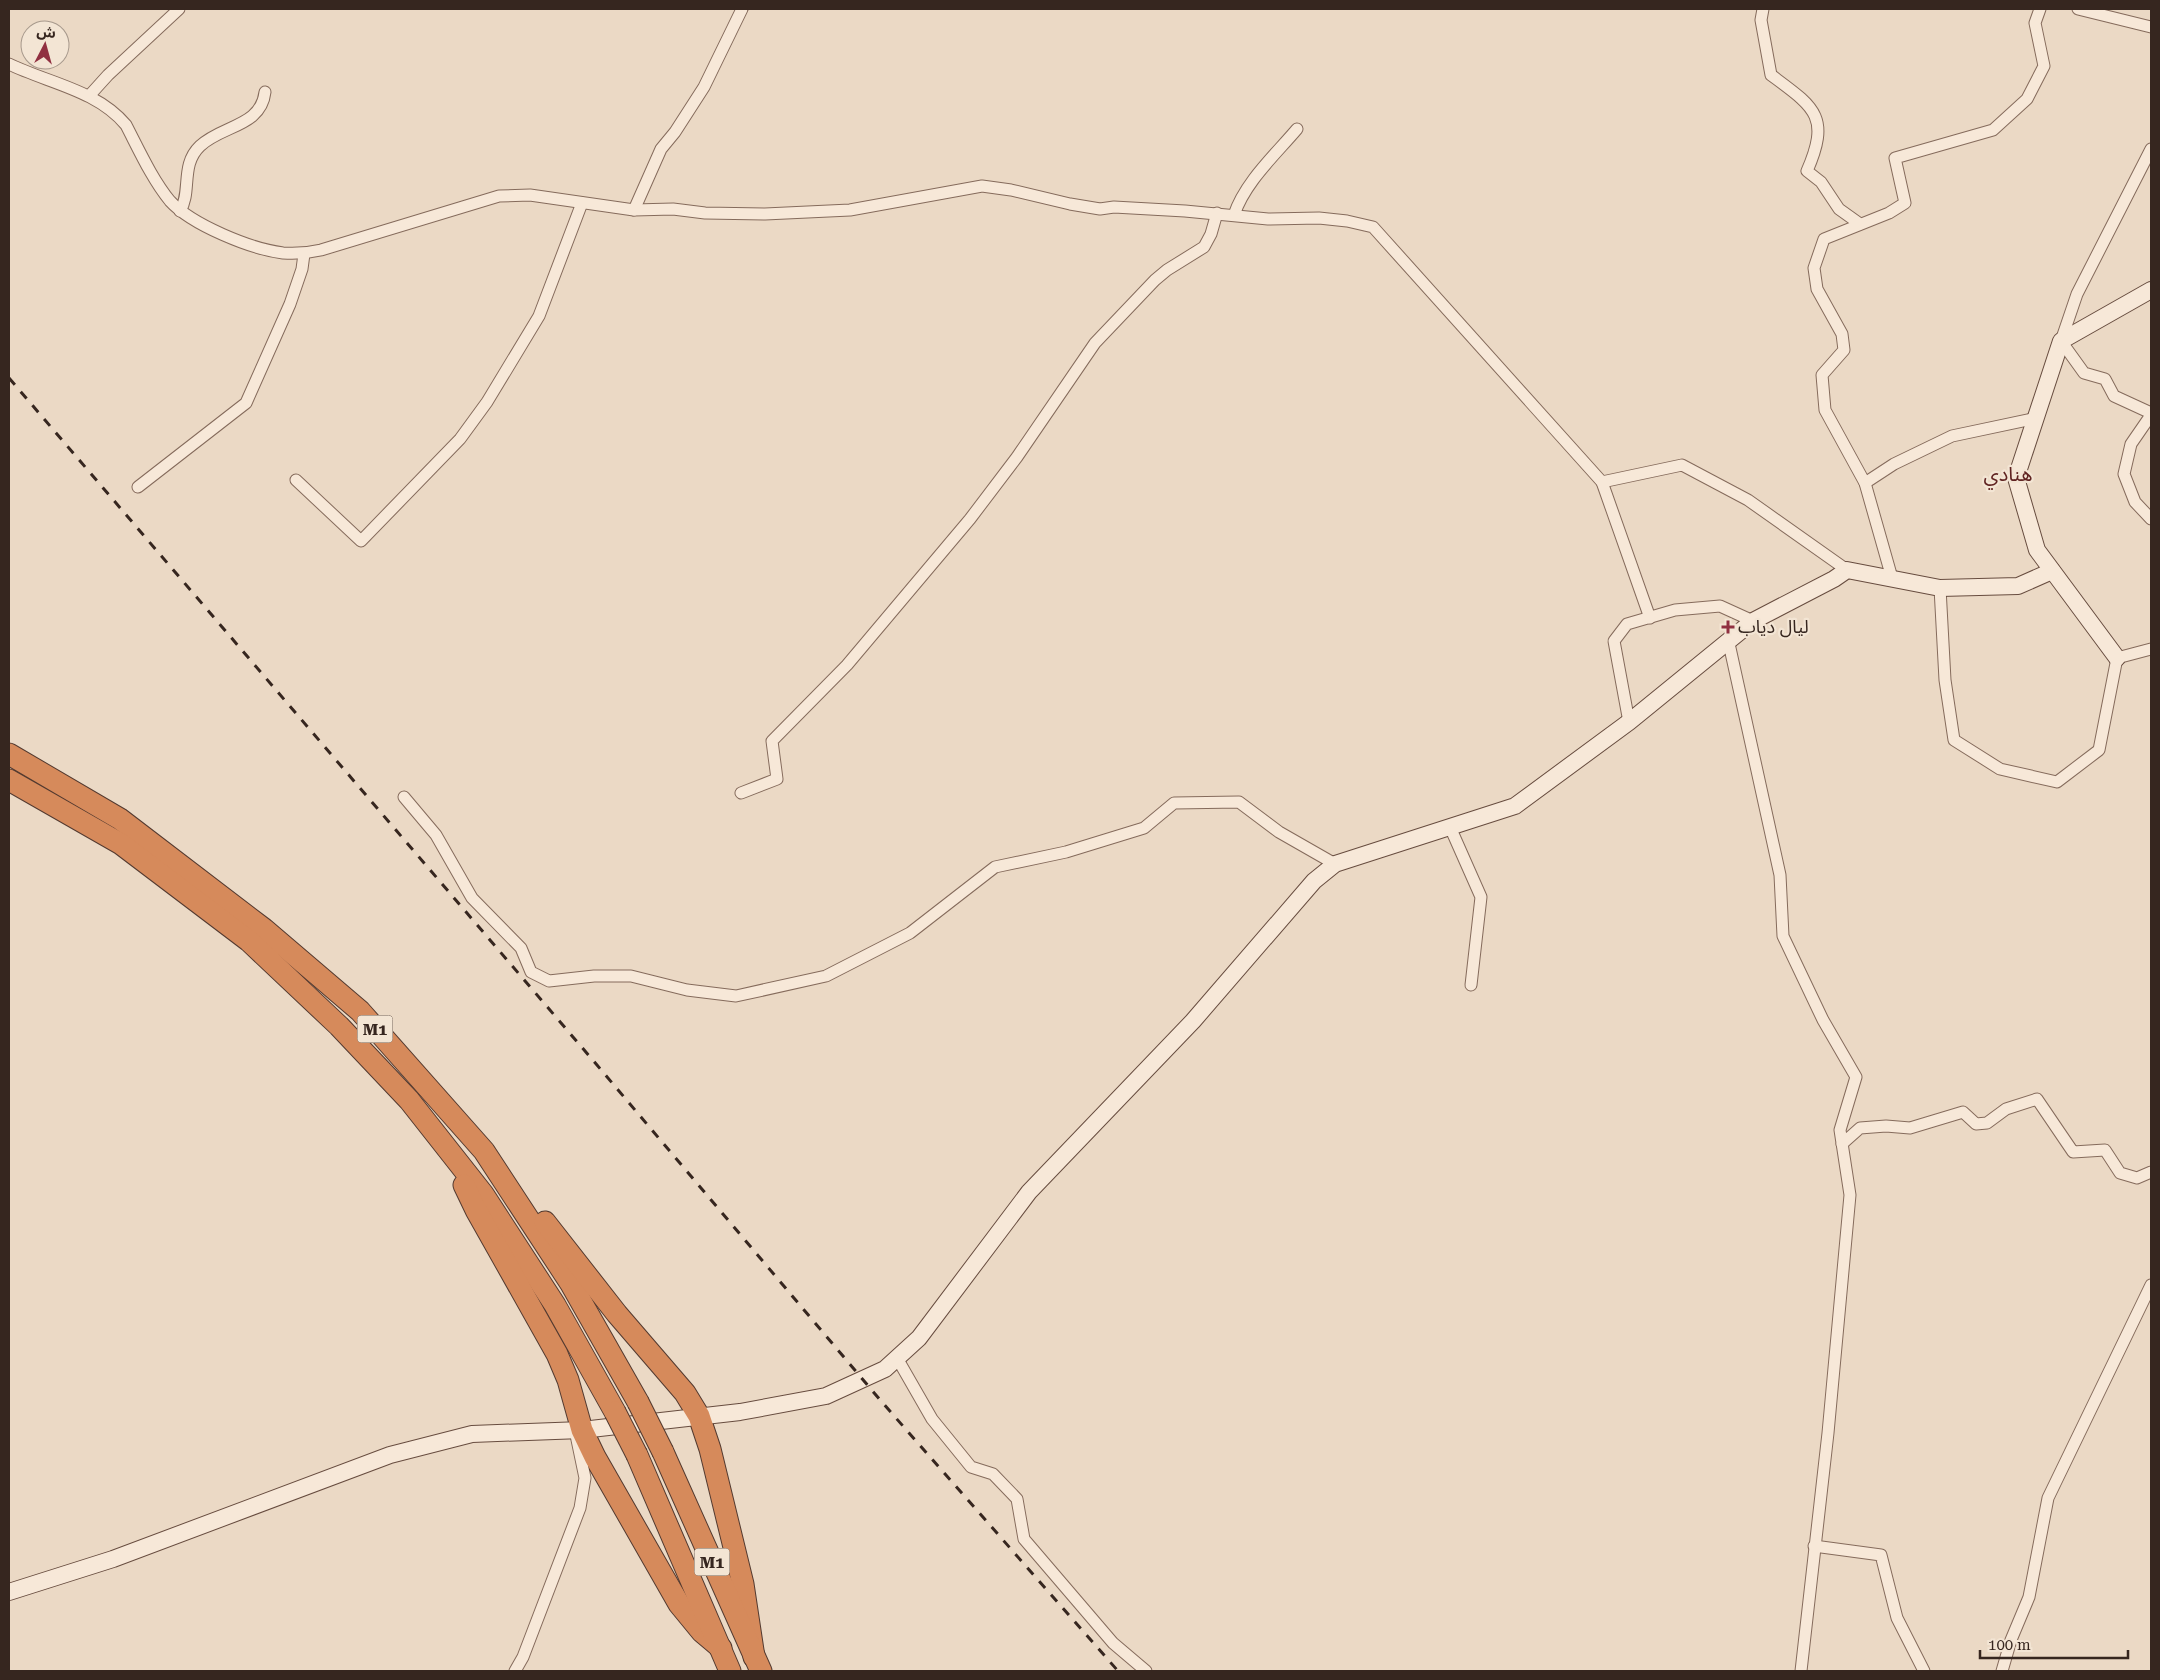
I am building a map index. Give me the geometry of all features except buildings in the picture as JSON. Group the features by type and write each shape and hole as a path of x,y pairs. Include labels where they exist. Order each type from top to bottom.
{"highway":[{"name":"M1","path":"9,754 120,818 264,929 360,1011 484,1151 571,1284 638,1402 663,1452 758,1664"},
{"name":"M1","path":"9,780 120,844 249,941 339,1026 409,1100 483,1194 555,1305 637,1455 730,1671"},
{"path":"484,1151 531,1204 617,1314 685,1393 699,1416 710,1449 743,1584 758,1664"},
{"path":"459,1163 465,1188 476,1210 560,1360 568,1380 579,1430 679,1604 698,1628 721,1648"}],"street":[{"path":"89,96 108,75 179,9"},
{"path":"634,210 661,149 675,132 704,87 742,9"},
{"path":"1762,9 1761,20 1771,75 1815,113 1818,124 1816,152 1807,171 1821,182 1839,209 1860,224"},
{"path":"1892,578 1865,483 1825,410 1822,375 1844,350 1842,334 1817,289 1814,268 1824,238 1889,213 1905,203 1895,158 1994,130 2027,99 2044,66 2035,23 2040,9"},
{"path":"2078,9 2107,12 2151,27"},
{"path":"9,64 89,96 108,107 126,125 153,176 180,211 221,232 260,248 284,253 304,254 370,236 499,196 530,195 634,210 673,209 765,214 831,211 890,204 963,188 982,186 1011,190 1070,204 1100,208 1114,207 1216,213 1287,220 1319,218 1347,221 1373,227 1602,482 1650,618"},
{"path":"180,211 184,201 186,174 194,153 206,141 254,116 264,103 266,92"},
{"path":"1234,215 1243,195 1265,165 1298,129"},
{"path":"1940,588 1945,680 1954,740 2000,769 2057,782 2098,750 2117,658 2037,550 2016,478 2077,294 2151,149"},
{"path":"296,480 361,540 460,440 488,402 539,316 582,203"},
{"path":"741,793 777,779 772,741 847,665 970,519 1017,457 1095,342 1155,280 1204,247 1211,234 1216,213"},
{"path":"138,486 246,402 290,304 302,269 304,254"},
{"path":"2061,341 2151,290"},
{"path":"2061,341 2084,374 2105,379 2114,396 2151,414 2131,444 2124,474 2135,502 2151,519"},
{"path":"1865,483 1894,464 1952,436 2037,418"},
{"path":"1602,482 1682,465 1748,500 1847,570 1940,588 2018,586 2052,571"},
{"path":"9,1592 113,1559 390,1455 472,1434 579,1430 740,1412 826,1396 885,1369 918,1338 1028,1192 1193,1021 1314,882 1335,864 1515,806 1629,722 1728,639 1753,621 1834,579 1847,570"},
{"path":"1629,722 1614,641 1627,624 1675,610 1720,606 1753,621"},
{"path":"1728,639 1780,875 1783,936 1823,1020 1856,1077 1840,1130 1850,1195 1828,1433 1814,1546 1802,1671"},
{"path":"2117,658 2149,652"},
{"path":"404,797 436,836 472,898 521,948 531,972 549,981 594,976 631,976 687,990 736,996 826,976 910,933 995,867 1066,852 1144,828 1174,803 1238,802 1279,832 1335,864"},
{"path":"1450,827 1482,897 1471,985"},
{"path":"1842,1144 1860,1128 1886,1126 1910,1128 1963,1112 1976,1124 1987,1123 2006,1109 2037,1099 2073,1152 2105,1150 2120,1173 2138,1178 2151,1172"},
{"path":"2002,1671 2029,1597 2048,1498 2151,1285"},
{"path":"897,1358 932,1419 971,1468 993,1474 1017,1498 1024,1539 1113,1643 1146,1671"},
{"path":"515,1671 523,1657 580,1508 585,1478 579,1430"},
{"path":"1814,1546 1881,1555 1897,1618 1924,1671"}],"railway":[{"path":"9,378 597,1065 881,1401 1118,1671"}],"place":[{"name":"ليال دياب","path":"1728,627"}],"district":[{"name":"هنادي","path":"2008,474"}]}
